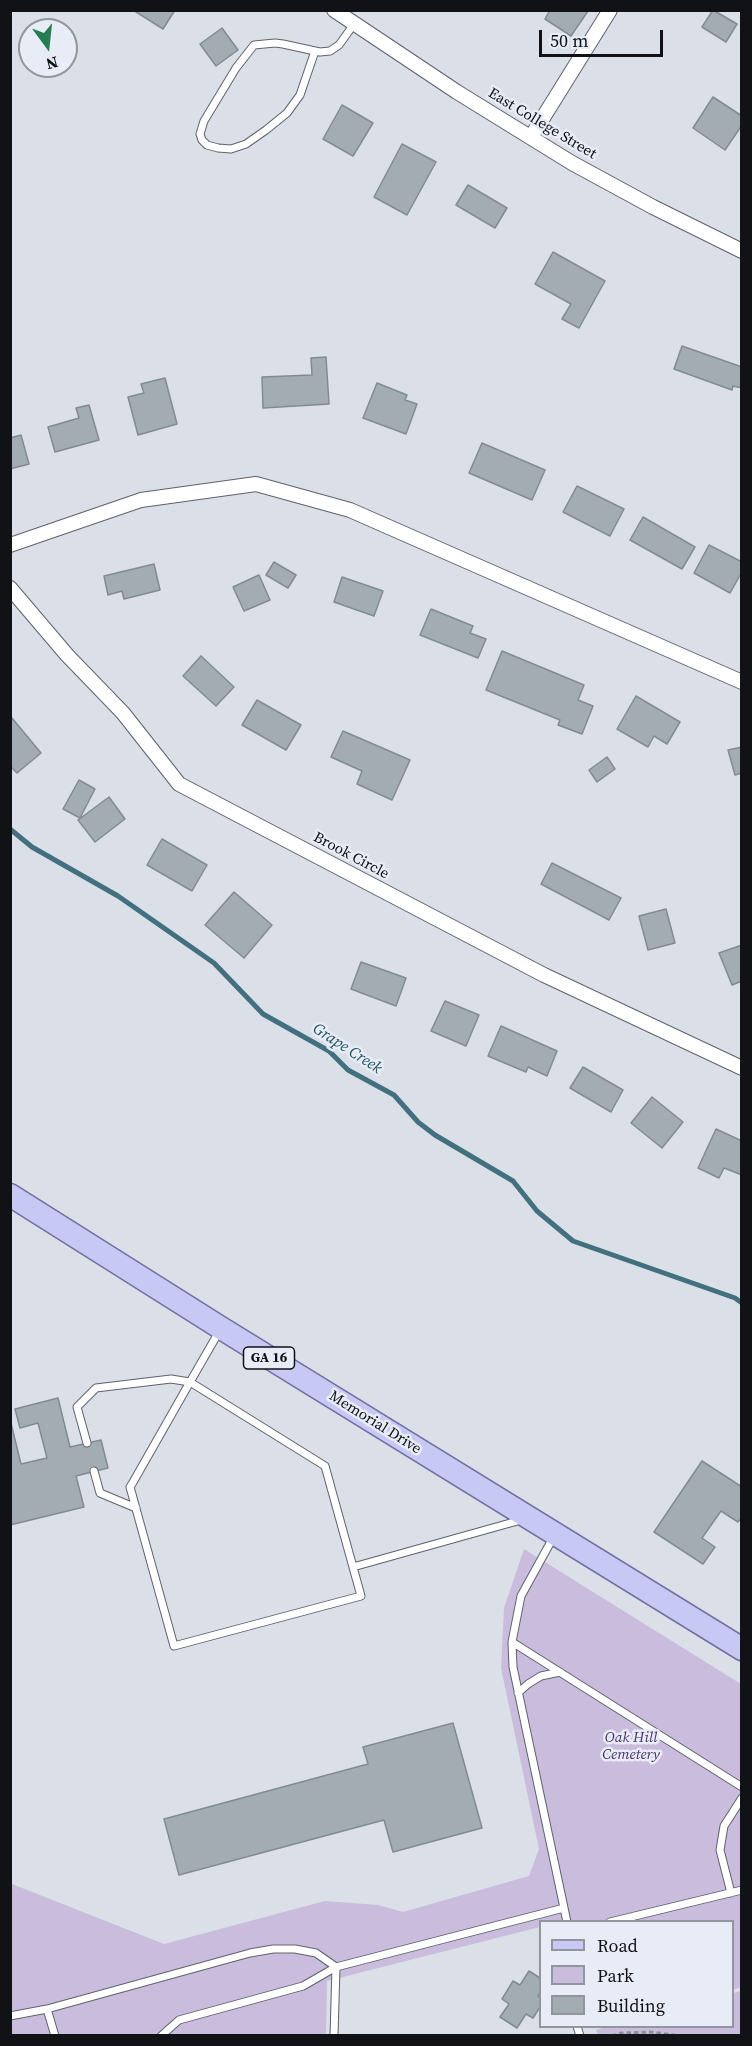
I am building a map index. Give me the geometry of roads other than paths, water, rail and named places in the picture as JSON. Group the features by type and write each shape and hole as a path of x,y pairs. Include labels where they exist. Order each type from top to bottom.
{"main road":[{"name":"Memorial Drive","path":"10,1195 741,1649"}],"street":[{"name":"East College Street","path":"334,10 457,92 572,163 643,202 741,250"},
{"path":"531,137 610,10"},
{"path":"10,545 141,500 256,484 350,510 741,682"},
{"name":"Brook Circle","path":"10,588 68,655 123,713 179,784 544,975 738,1064"}],"lane":[{"path":"315,51 300,95 287,113 266,130 246,144 231,149 207,145 202,140 200,134 204,121 236,68 255,45 275,43 315,51 330,51 339,45 354,24"},
{"path":"87,1443 77,1407 96,1388 171,1379 190,1382 325,1466 362,1596 174,1646 130,1487 190,1382 221,1328"},
{"path":"94,1471 100,1493 136,1508"},
{"path":"353,1567 529,1518"},
{"path":"555,1534 521,1596 512,1642 513,1666 518,1693 567,1920"},
{"path":"512,1642 741,1787"},
{"path":"518,1693 541,1676 560,1672"},
{"path":"730,1893 720,1850 724,1826 741,1798"},
{"path":"618,1920 741,1890"},
{"path":"161,2036 179,2020 303,1986 336,1967 564,1908"},
{"path":"10,2016 47,2009 250,1953 273,1949 295,1949 316,1953 336,1967"},
{"path":"334,2036 336,1967"},
{"path":"47,2009 55,2036"}],"waterway":[{"name":"Grape Creek","path":"10,829 32,847 118,896 214,963 263,1014 329,1051 348,1070 394,1095 418,1122 435,1135 513,1181 537,1211 573,1241 735,1298 742,1303"}],"park label":[{"name":"Oak Hill Cemetery","path":"631,1746"}]}
